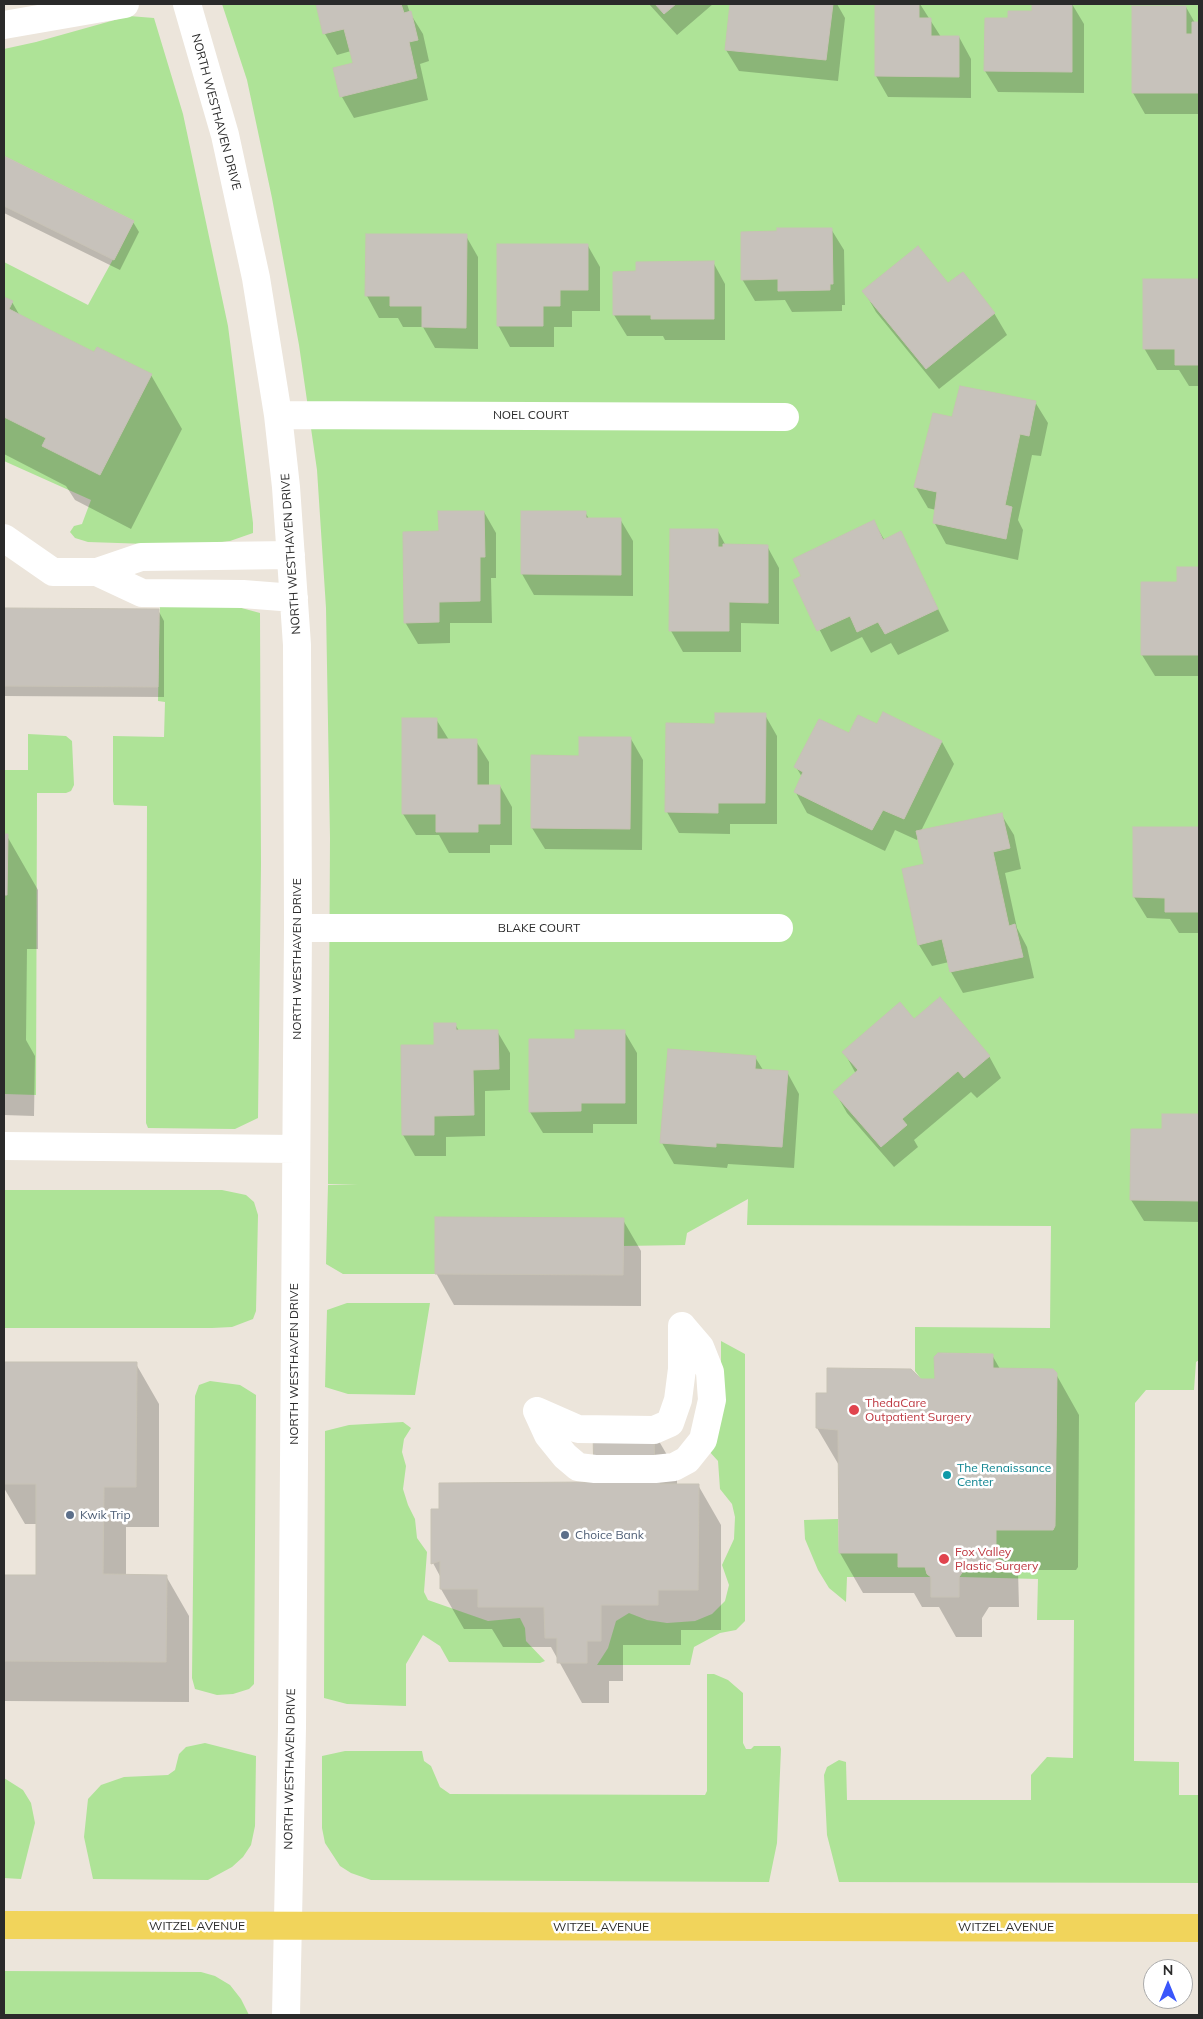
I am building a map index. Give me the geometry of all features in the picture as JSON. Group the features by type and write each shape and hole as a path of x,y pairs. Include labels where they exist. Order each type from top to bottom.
{"main road":[{"name":"WITZEL AVENUE","path":"4,1925 1199,1928"}],"street":[{"path":"4,17 26,4"},
{"path":"4,25 125,4"},
{"name":"NORTH WESTHAVEN DRIVE","path":"187,4 227,144 256,278 278,415 297,645 298,928 292,1718 286,2015"},
{"name":"NOEL COURT","path":"278,415 785,417"},
{"path":"4,538 53,572 96,572 141,557 291,555"},
{"path":"96,572 142,593 243,594 294,598"},
{"name":"BLAKE COURT","path":"298,928 779,928"},
{"path":"4,1146 296,1149"},
{"path":"682,1326 700,1347 710,1372 712,1400 703,1440 687,1460 674,1467 655,1469 594,1469 578,1467 565,1456 548,1435 537,1412 578,1430 654,1430 670,1423 678,1400 682,1369 682,1326"}],"green space":[{"path":"222,4 1199,4 1199,1360 1196,1362 1194,1390 1146,1390 1135,1403 1134,1761 1179,1762 1179,1795 1199,1795 1199,1883 839,1882 827,1835 824,1775 827,1767 839,1760 846,1762 847,1800 1031,1800 1031,1775 1047,1757 1073,1758 1074,1620 1037,1620 1038,1579 959,1577 966,1567 996,1567 996,1530 1053,1530 1055,1526 1057,1373 993,1368 992,1354 938,1353 935,1379 921,1379 915,1371 915,1327 1050,1328 1051,1226 747,1225 748,1199 687,1233 685,1245 623,1246 435,1217 435,1274 343,1274 326,1264 328,1185 358,1185 328,1184 330,838 326,608 317,470 299,345 272,198 247,80"},
{"path":"129,16 154,18 183,114 228,326 253,523 253,533 230,541 148,544 88,542 75,538 70,532 74,526 82,524 91,500 4,461 4,262 88,305 134,221 4,156 4,49"},
{"path":"160,602 223,603 260,613 261,865 258,1118 235,1129 148,1128 146,1123 147,806 114,805 113,736 164,737 165,702 158,701"},
{"path":"28,734 66,736 72,741 74,785 71,791 66,793 37,793 36,1095 4,1094 4,770 28,770"},
{"path":"4,1190 222,1190 246,1195 254,1202 258,1215 256,1311 253,1319 232,1327 212,1328 4,1328"},
{"path":"347,1303 430,1303 415,1395 348,1394 325,1387 327,1310"},
{"path":"721,1341 745,1354 745,1621 736,1630 720,1633 694,1647 690,1665 597,1665 608,1648 616,1621 629,1613 647,1620 667,1623 695,1621 712,1614 725,1601 729,1585 722,1565 734,1539 735,1517 732,1504 720,1489 718,1461 708,1450 721,1410"},
{"path":"210,1381 240,1385 256,1395 254,1684 249,1689 233,1694 217,1695 195,1689 192,1678 195,1396 199,1385"},
{"path":"403,1422 411,1428 404,1439 402,1452 406,1466 403,1489 415,1519 417,1538 427,1552 424,1592 428,1600 488,1621 520,1618 525,1628 526,1641 545,1661 540,1663 449,1662 440,1646 423,1635 406,1664 406,1706 347,1704 324,1698 325,1431 349,1425"},
{"path":"838,1519 839,1553 898,1553 898,1567 925,1567 927,1574 931,1577 847,1577 846,1602 829,1588 818,1570 805,1539 804,1520"},
{"path":"707,1674 714,1674 728,1680 743,1693 743,1743 746,1749 751,1749 754,1746 780,1746 781,1749 777,1843 769,1882 371,1880 351,1873 340,1866 325,1843 322,1828 322,1756 345,1751 422,1751 424,1761 431,1766 440,1787 450,1794 705,1795 707,1791"},
{"path":"205,1743 256,1756 255,1826 251,1845 243,1857 232,1867 208,1880 93,1879 84,1837 88,1799 101,1785 124,1777 168,1775 175,1770 179,1754 186,1747"},
{"path":"4,1778 23,1790 31,1803 35,1823 21,1879 4,1878"},
{"path":"4,1971 201,1972 215,1976 230,1985 241,1999 249,2015 4,2015"}],"building":[{"path":"316,4 401,4 404,13 411,11 418,40 409,42 417,78 340,97 333,68 353,63 344,29 323,34"},
{"path":"655,4 676,4 664,14"},
{"path":"730,4 833,4 826,60 725,50"},
{"path":"875,4 919,4 919,18 931,18 931,36 959,36 959,77 875,76"},
{"path":"1032,4 1072,4 1072,72 984,71 985,18 1008,18 1008,11 1032,11"},
{"path":"1132,6 1186,6 1186,34 1192,34 1192,22 1199,22 1199,93 1132,93"},
{"path":"4,156 134,221 114,260 4,206"},
{"path":"777,228 832,228 833,284 830,284 830,290 778,291 778,279 741,280 741,232 777,231"},
{"path":"366,234 467,234 466,328 422,327 422,306 390,306 390,296 365,296"},
{"path":"497,244 588,244 588,290 560,290 560,306 543,306 543,326 497,326"},
{"path":"918,246 948,283 963,272 995,313 926,369 862,291"},
{"path":"714,261 714,319 651,319 651,315 613,315 613,272 636,271 636,262"},
{"path":"1143,279 1199,279 1199,365 1175,365 1175,349 1143,349"},
{"path":"4,297 13,301 9,309 94,352 97,347 152,374 100,475 42,446 46,438 4,417"},
{"path":"960,386 1036,401 1029,436 1020,434 1005,505 1012,507 1006,539 933,523 937,492 914,487 933,413 952,417"},
{"path":"438,511 484,511 485,557 480,557 480,601 439,602 439,622 404,623 403,532 439,531"},
{"path":"521,511 586,511 586,518 621,518 621,575 521,574"},
{"path":"874,520 883,540 901,531 938,609 885,634 878,622 857,632 850,616 817,631 793,580 801,576 793,559"},
{"path":"670,529 718,529 718,547 723,547 723,544 768,545 768,603 729,602 729,631 669,631"},
{"path":"1177,567 1199,567 1199,655 1141,655 1141,582 1177,582"},
{"path":"4,608 159,609 158,687 4,686"},
{"path":"883,712 942,741 904,819 883,810 872,830 794,792 803,772 794,767 819,719 849,733 858,715 877,724"},
{"path":"715,713 766,713 765,803 718,803 718,813 665,812 666,723 715,724"},
{"path":"402,718 437,718 437,739 477,739 477,785 500,785 500,824 478,824 478,832 436,832 436,814 402,814"},
{"path":"579,737 631,737 630,829 531,828 531,755 579,756"},
{"path":"1002,813 1010,848 993,852 1009,926 1015,924 1023,957 950,972 942,939 918,945 902,869 924,864 916,831"},
{"path":"1133,827 1199,827 1199,912 1165,912 1165,898 1133,897"},
{"path":"4,834 8,834 7,895 4,895"},
{"path":"940,997 990,1056 964,1078 958,1071 902,1119 907,1125 881,1147 833,1092 858,1070 842,1052 900,1002 914,1019"},
{"path":"434,1023 456,1023 456,1030 498,1030 499,1069 473,1070 474,1115 434,1116 434,1135 402,1135 401,1045 434,1045"},
{"path":"575,1030 625,1030 625,1103 581,1103 581,1111 529,1112 529,1039 575,1039"},
{"path":"668,1049 756,1056 755,1069 788,1071 782,1147 716,1143 716,1147 660,1143"},
{"path":"1162,1114 1199,1114 1199,1201 1130,1200 1131,1129 1162,1129"},
{"path":"435,1217 624,1218 623,1275 435,1274"},
{"name":"The Renaissance Center","path":"938,1353 993,1354 993,1368 1053,1369 1057,1373 1055,1526 1053,1530 996,1530 996,1567 966,1567 959,1577 959,1597 931,1597 931,1577 927,1574 925,1567 898,1567 898,1553 839,1553 838,1430 816,1428 816,1393 827,1393 827,1368 911,1369 921,1379 935,1379 934,1357"},
{"name":"Kwik Trip","path":"4,1362 137,1362 136,1487 104,1487 103,1574 167,1575 166,1662 4,1661 4,1575 36,1575 36,1484 4,1484"},
{"name":"Choice Bank","path":"593,1430 654,1430 655,1477 660,1484 699,1484 698,1590 658,1590 658,1605 601,1605 601,1641 587,1641 587,1663 557,1663 557,1638 545,1638 544,1607 478,1607 478,1589 440,1589 440,1561 431,1564 431,1509 439,1509 439,1483 594,1482"}],"place":[{"name":"ThedaCare Outpatient Surgery","path":"854,1410"},
{"name":"The Renaissance Center","path":"947,1475"},
{"name":"Kwik Trip","path":"70,1515"},
{"name":"Choice Bank","path":"565,1535"},
{"name":"Fox Valley Plastic Surgery","path":"944,1559"}]}
